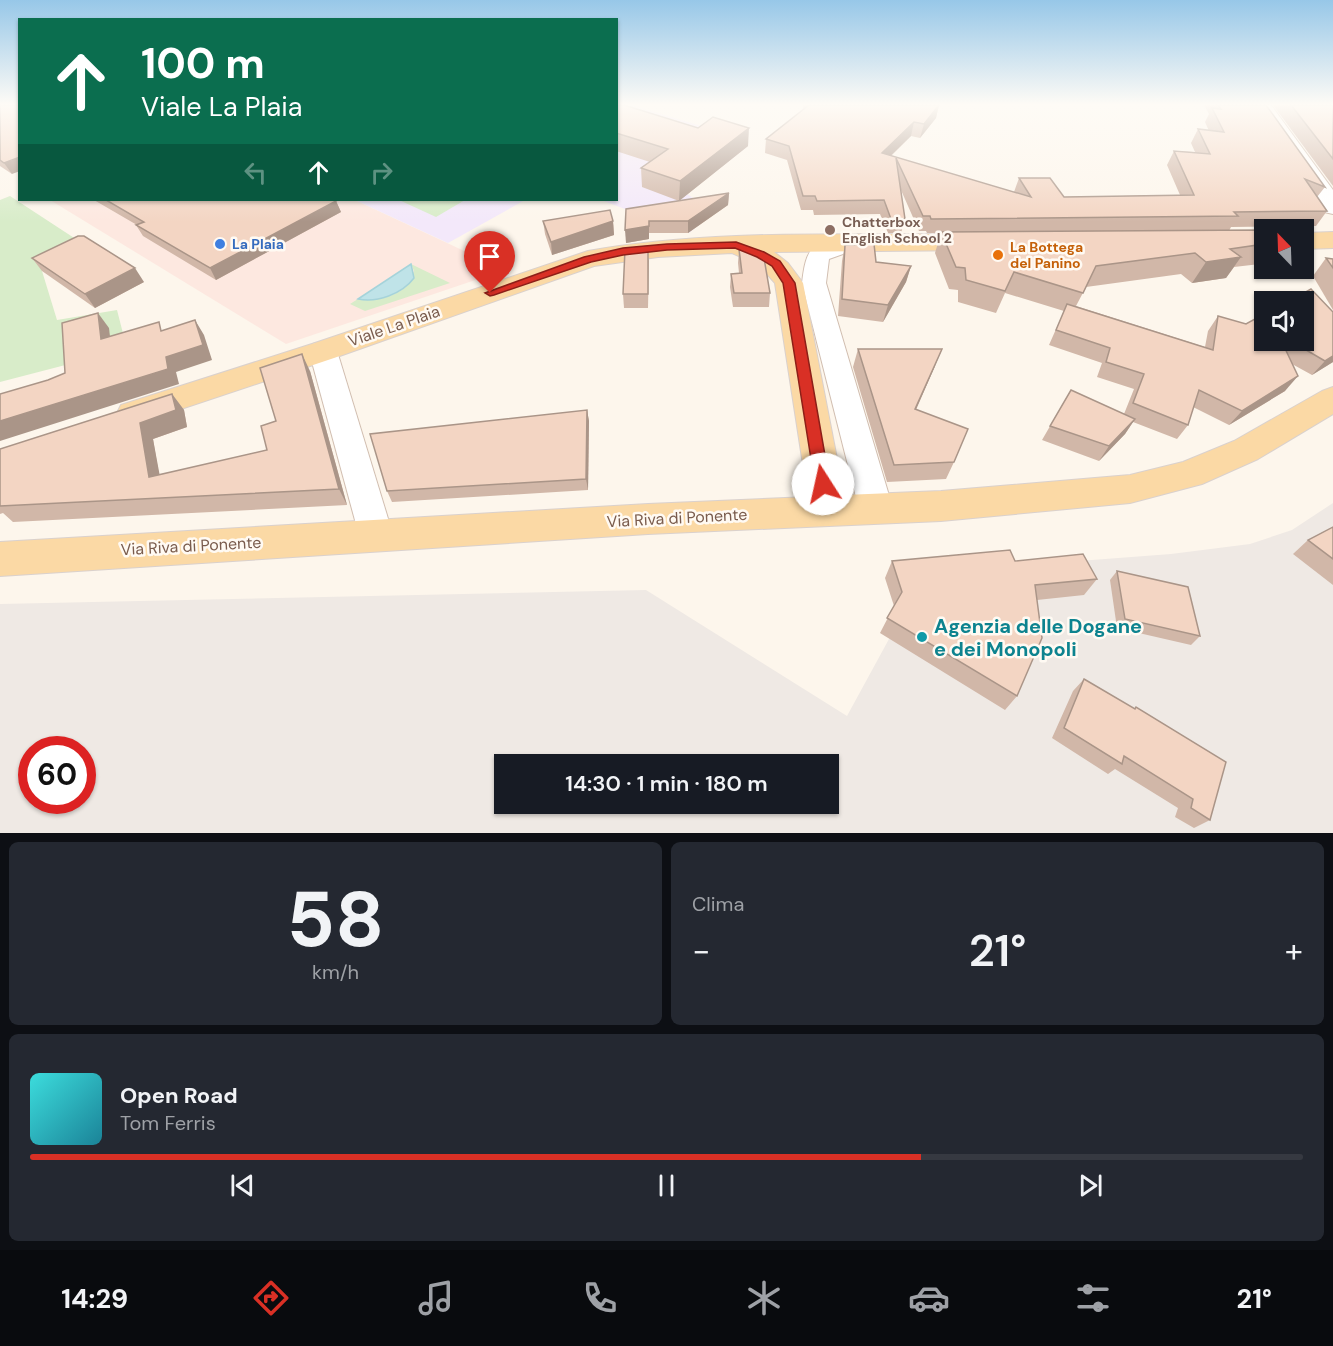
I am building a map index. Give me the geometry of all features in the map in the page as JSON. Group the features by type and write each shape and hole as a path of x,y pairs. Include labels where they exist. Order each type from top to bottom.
{"main road":[{"path":"1314,240 1333,240"},
{"name":"Viale La Plaia","path":"105,422 323,351 588,259 645,249 736,245 1005,242"},
{"path":"736,245 760,254 776,264 789,283 829,511"},
{"name":"Via Riva di Ponente","path":"0,559 376,535 941,506 1130,489 1189,474 1246,450 1333,399"}],"street":[{"path":"1288,144 1333,207"},
{"path":"852,243 824,251 817,256 814,283 876,509"},
{"path":"323,351 376,535"}],"shaded area":[{"path":"618,144 741,144 748,146 687,194 693,198 684,205 711,215 689,233 604,201 618,201"},
{"path":"52,201 357,201 505,270 286,344"},
{"path":"357,201 523,201 448,243"},
{"path":"1333,503 1333,833 0,833 0,604 646,590 847,716 889,639 1000,567 1171,554 1250,544 1292,530"}],"green space":[{"path":"10,196 91,249 42,271 57,320 117,310 127,349 0,382 0,200"},
{"path":"401,201 463,201 436,217"},
{"path":"411,264 450,283 365,311 350,304 358,299 385,298 398,292 409,284 414,271"}],"water":[{"path":"411,264 414,278 403,289 373,300 358,299"}],"building":[{"path":"0,144 18,144 18,158 4,163 0,160"},
{"path":"651,144 728,144 680,181 641,168 668,149"},
{"path":"782,144 891,144 882,153 1031,197 1019,178 1050,178 1064,197 1194,195 1174,151 1210,154 1205,144 1294,144 1325,187 1305,179 1327,211 1234,212 1238,216 931,219 930,216 923,216 896,158 905,219 891,219 884,200 817,201 815,196 803,196 789,146"},
{"path":"1321,144 1333,144 1333,159"},
{"path":"729,193 688,221 649,221 649,226 625,230 626,209"},
{"name":"La Plaia","path":"108,201 336,201 210,268 136,225 144,222"},
{"path":"610,210 613,221 551,242 543,221"},
{"path":"1254,230 1254,245 1230,249 1241,257 1206,262 1195,253 1096,266 1083,293 1014,272 1005,291 966,280 965,268 956,267 941,232"},
{"path":"78,236 84,236 135,268 85,294 32,258"},
{"path":"874,244 876,262 911,266 888,305 842,299 845,245"},
{"path":"648,246 648,294 623,294 625,249"},
{"path":"739,249 750,249 764,258 770,293 734,293 731,274 742,273"},
{"path":"1326,258 1333,259 1333,268"},
{"path":"1314,292 1333,312 1333,356 1325,361 1308,351 1314,351"},
{"path":"1067,304 1213,350 1218,316 1246,324 1254,320 1254,351 1286,351 1298,376 1242,411 1199,390 1188,425 1133,403 1144,374 1106,362 1110,348 1056,330"},
{"path":"98,313 101,339 159,322 161,331 195,320 203,345 166,357 168,369 0,421 0,394 65,373 62,323"},
{"path":"858,349 942,349 915,409 968,429 954,462 894,465"},
{"path":"302,354 339,489 0,506 0,449 172,394 176,410 140,423 149,477 267,450 261,426 276,421 260,368"},
{"path":"1071,390 1135,419 1109,446 1050,426"},
{"path":"587,410 586,479 387,491 370,434"},
{"path":"1333,527 1333,559 1308,540"},
{"name":"Agenzia delle Dogane e dei Monopoli","path":"1010,550 1015,561 1083,554 1097,579 1035,585 1042,638 1017,696 887,618 902,592 892,561"},
{"path":"1117,571 1188,587 1200,636 1125,619"},
{"path":"1084,679 1135,709 1136,707 1226,762 1210,820 1191,808 1193,799 1124,756 1122,764 1064,728"}],"place":[{"name":"Chatterbox English School 2","path":"830,230"},
{"name":"La Plaia","path":"220,244"},
{"name":"La Bottega del Panino","path":"998,255"},
{"name":"Agenzia delle Dogane e dei Monopoli","path":"922,637"}],"route":[{"path":"490,293 588,259 623,251 736,245 760,254 776,264 789,283 823,484"}]}
